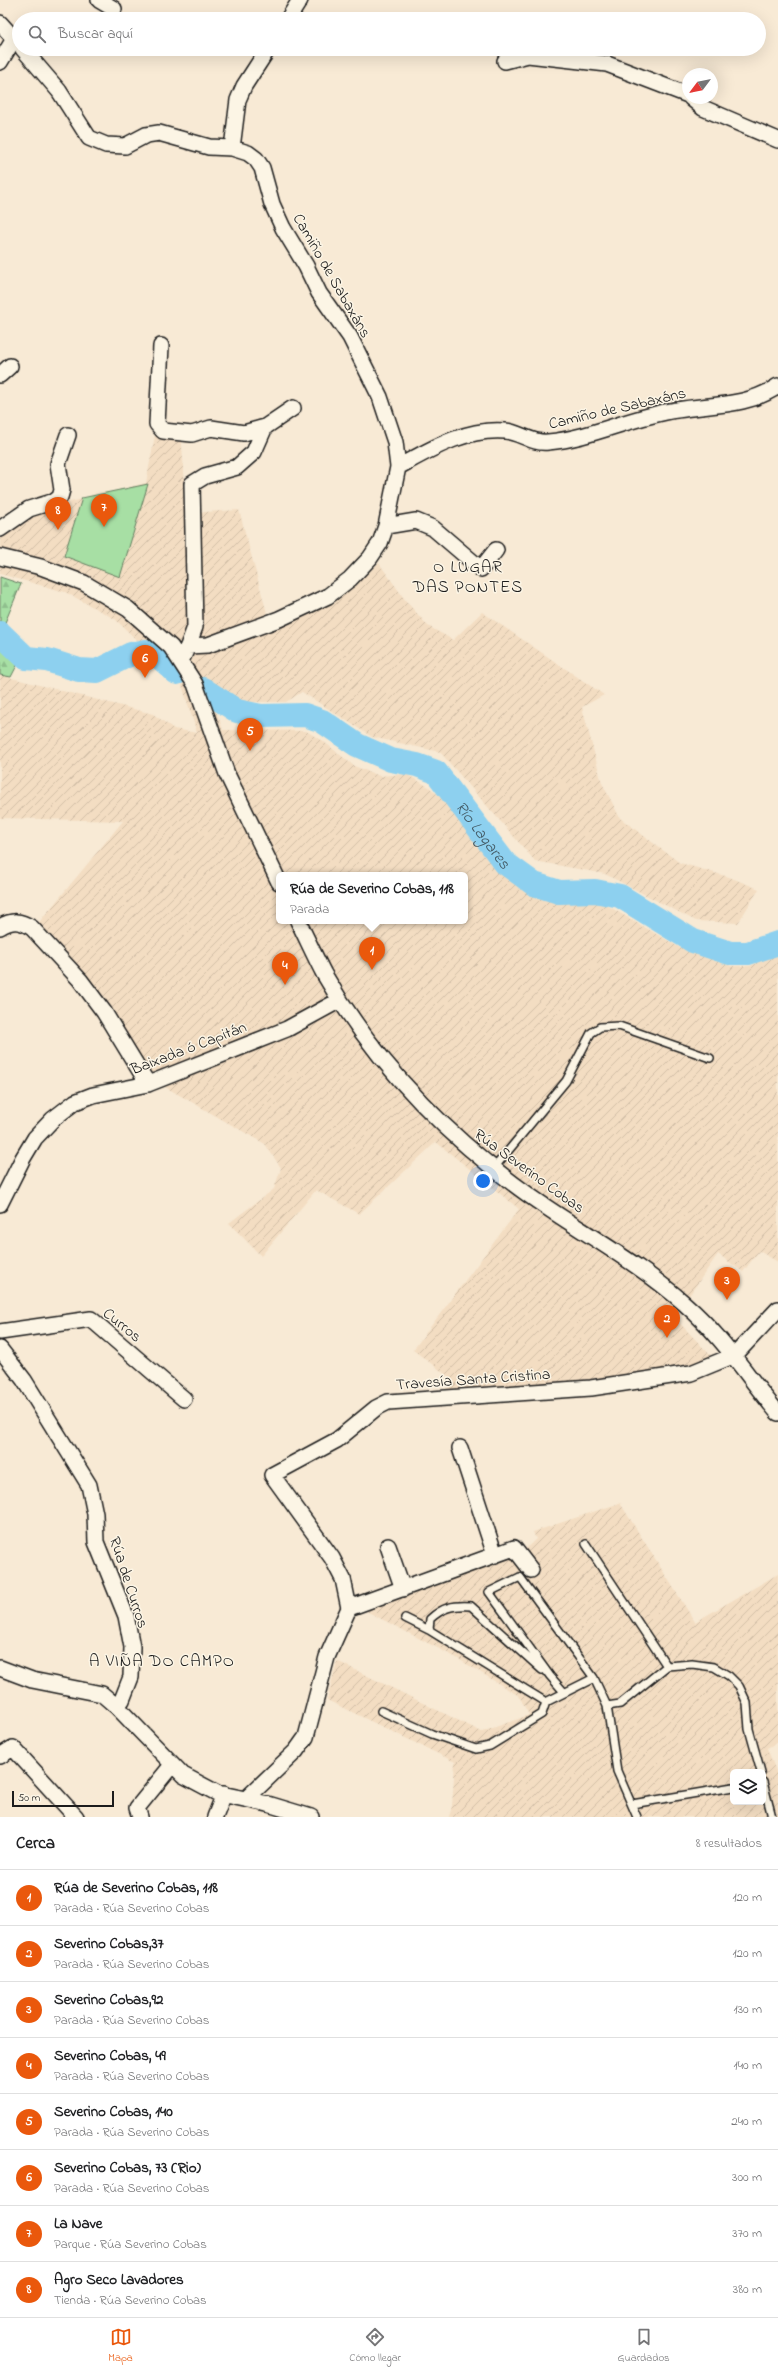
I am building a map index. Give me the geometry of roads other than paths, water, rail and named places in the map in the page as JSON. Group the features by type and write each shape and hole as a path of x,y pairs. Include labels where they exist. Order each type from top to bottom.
{"street":[{"path":"99,0 114,10"},
{"path":"292,12 300,0"},
{"name":"Camiño de Sabaxáns","path":"0,23 12,37"},
{"path":"0,62 12,54"},
{"name":"Camiño de Sabaxáns","path":"29,56 59,91 89,138 106,145 126,146 146,135 159,133 209,147 232,148 248,153 259,164 283,228 306,266 319,293 350,337 380,398 395,442 398,467 386,526 380,544 370,558 350,579 328,596 249,631 208,645 188,646"},
{"path":"232,148 238,100 244,86 263,56"},
{"path":"505,61 524,56"},
{"path":"537,56 607,64 682,93"},
{"path":"698,104 703,108 778,140"},
{"path":"161,346 157,424 163,431 192,434 210,428 244,433 265,427 293,408"},
{"name":"Camiño de Sabaxáns","path":"398,467 446,441 473,433 505,431 528,440 546,443 571,439 659,412 750,401 778,386"},
{"path":"181,661 195,627 192,484 205,476 237,467 254,452 265,427"},
{"path":"0,529 29,509 55,501 60,497 62,490 58,464 68,435"},
{"path":"386,526 416,521 433,528 481,569 496,550"},
{"path":"0,557 60,573 107,595 150,627 181,661 195,684 227,774 276,876"},
{"path":"0,927 16,921 24,922 32,928 80,980 104,1012 148,1084"},
{"name":"Rúa Severino Cobas","path":"300,924 324,973 371,1047 416,1100 449,1132 494,1168 553,1212 658,1282 707,1324 734,1355 778,1413"},
{"name":"Baixada ó Capitán","path":"0,1204 28,1147 44,1128 68,1107 93,1095 148,1084 287,1029 340,1000"},
{"path":"734,1355 778,1309"},
{"name":"Curros","path":"0,1332 91,1319 184,1399"},
{"name":"Rúa de Curros","path":"0,1349 24,1380 89,1485 95,1514 96,1542 126,1616 132,1647 131,1677 122,1700 117,1707"},
{"name":"Travesía Santa Cristina","path":"349,1608 343,1579 332,1558 272,1475 337,1440 376,1408 388,1402 591,1388 691,1373 734,1355"},
{"path":"460,1448 495,1555"},
{"path":"388,1546 403,1589"},
{"path":"247,1798 296,1751 306,1737 327,1657 349,1608 514,1548 531,1570"},
{"path":"0,1668 32,1680 102,1694 117,1707 182,1775 217,1793 247,1798 310,1817"},
{"path":"0,1756 13,1748 76,1817"},
{"path":"140,1817 137,1808 139,1804 154,1790 172,1765"},
{"path":"215,1817 224,1794"}],"lane":[{"path":"494,1168 566,1081 592,1033 600,1027 619,1026 710,1058"},
{"path":"586,1544 666,1666"},
{"path":"564,1692 550,1676 489,1592 520,1577 594,1678 607,1706 617,1772 637,1817"},
{"path":"429,1630 430,1619 440,1610 456,1605 471,1606 524,1655 550,1676"},
{"path":"405,1618 429,1630 546,1702"},
{"path":"607,1706 620,1704 666,1666 692,1664 714,1667 729,1676 739,1686 747,1703 749,1730 760,1769"},
{"path":"381,1711 432,1734 476,1749 490,1746 542,1714 546,1702 594,1678"},
{"path":"632,1804 730,1788"},
{"path":"766,1793 772,1817"}],"waterway":[{"name":"Río Lagares","path":"0,633 26,658 47,660 79,670 97,671 131,654 146,651 156,654 177,673"},
{"name":"Río Lagares","path":"203,689 237,711 261,716 305,715 322,721 357,745 391,760 417,765 436,772 505,863 534,884 559,892 595,891 620,896 693,941 730,953 748,953 778,943"}],"place":[{"name":"La Nave","path":"104,527"},
{"name":"Agro Seco Lavadores","path":"58,530"},
{"name":"Severino Cobas, 73 (Rio)","path":"145,678"},
{"name":"Severino Cobas, 140","path":"250,751"},
{"name":"Rúa de Severino Cobas, 118","path":"372,970"},
{"name":"Severino Cobas, 49","path":"285,985"},
{"name":"Severino Cobas,92","path":"727,1300"},
{"name":"Severino Cobas,37","path":"667,1338"}],"district":[{"name":"O LUGAR DAS PONTES","path":"468,576"},
{"name":"A VIÑA DO CAMPO","path":"162,1660"}]}
